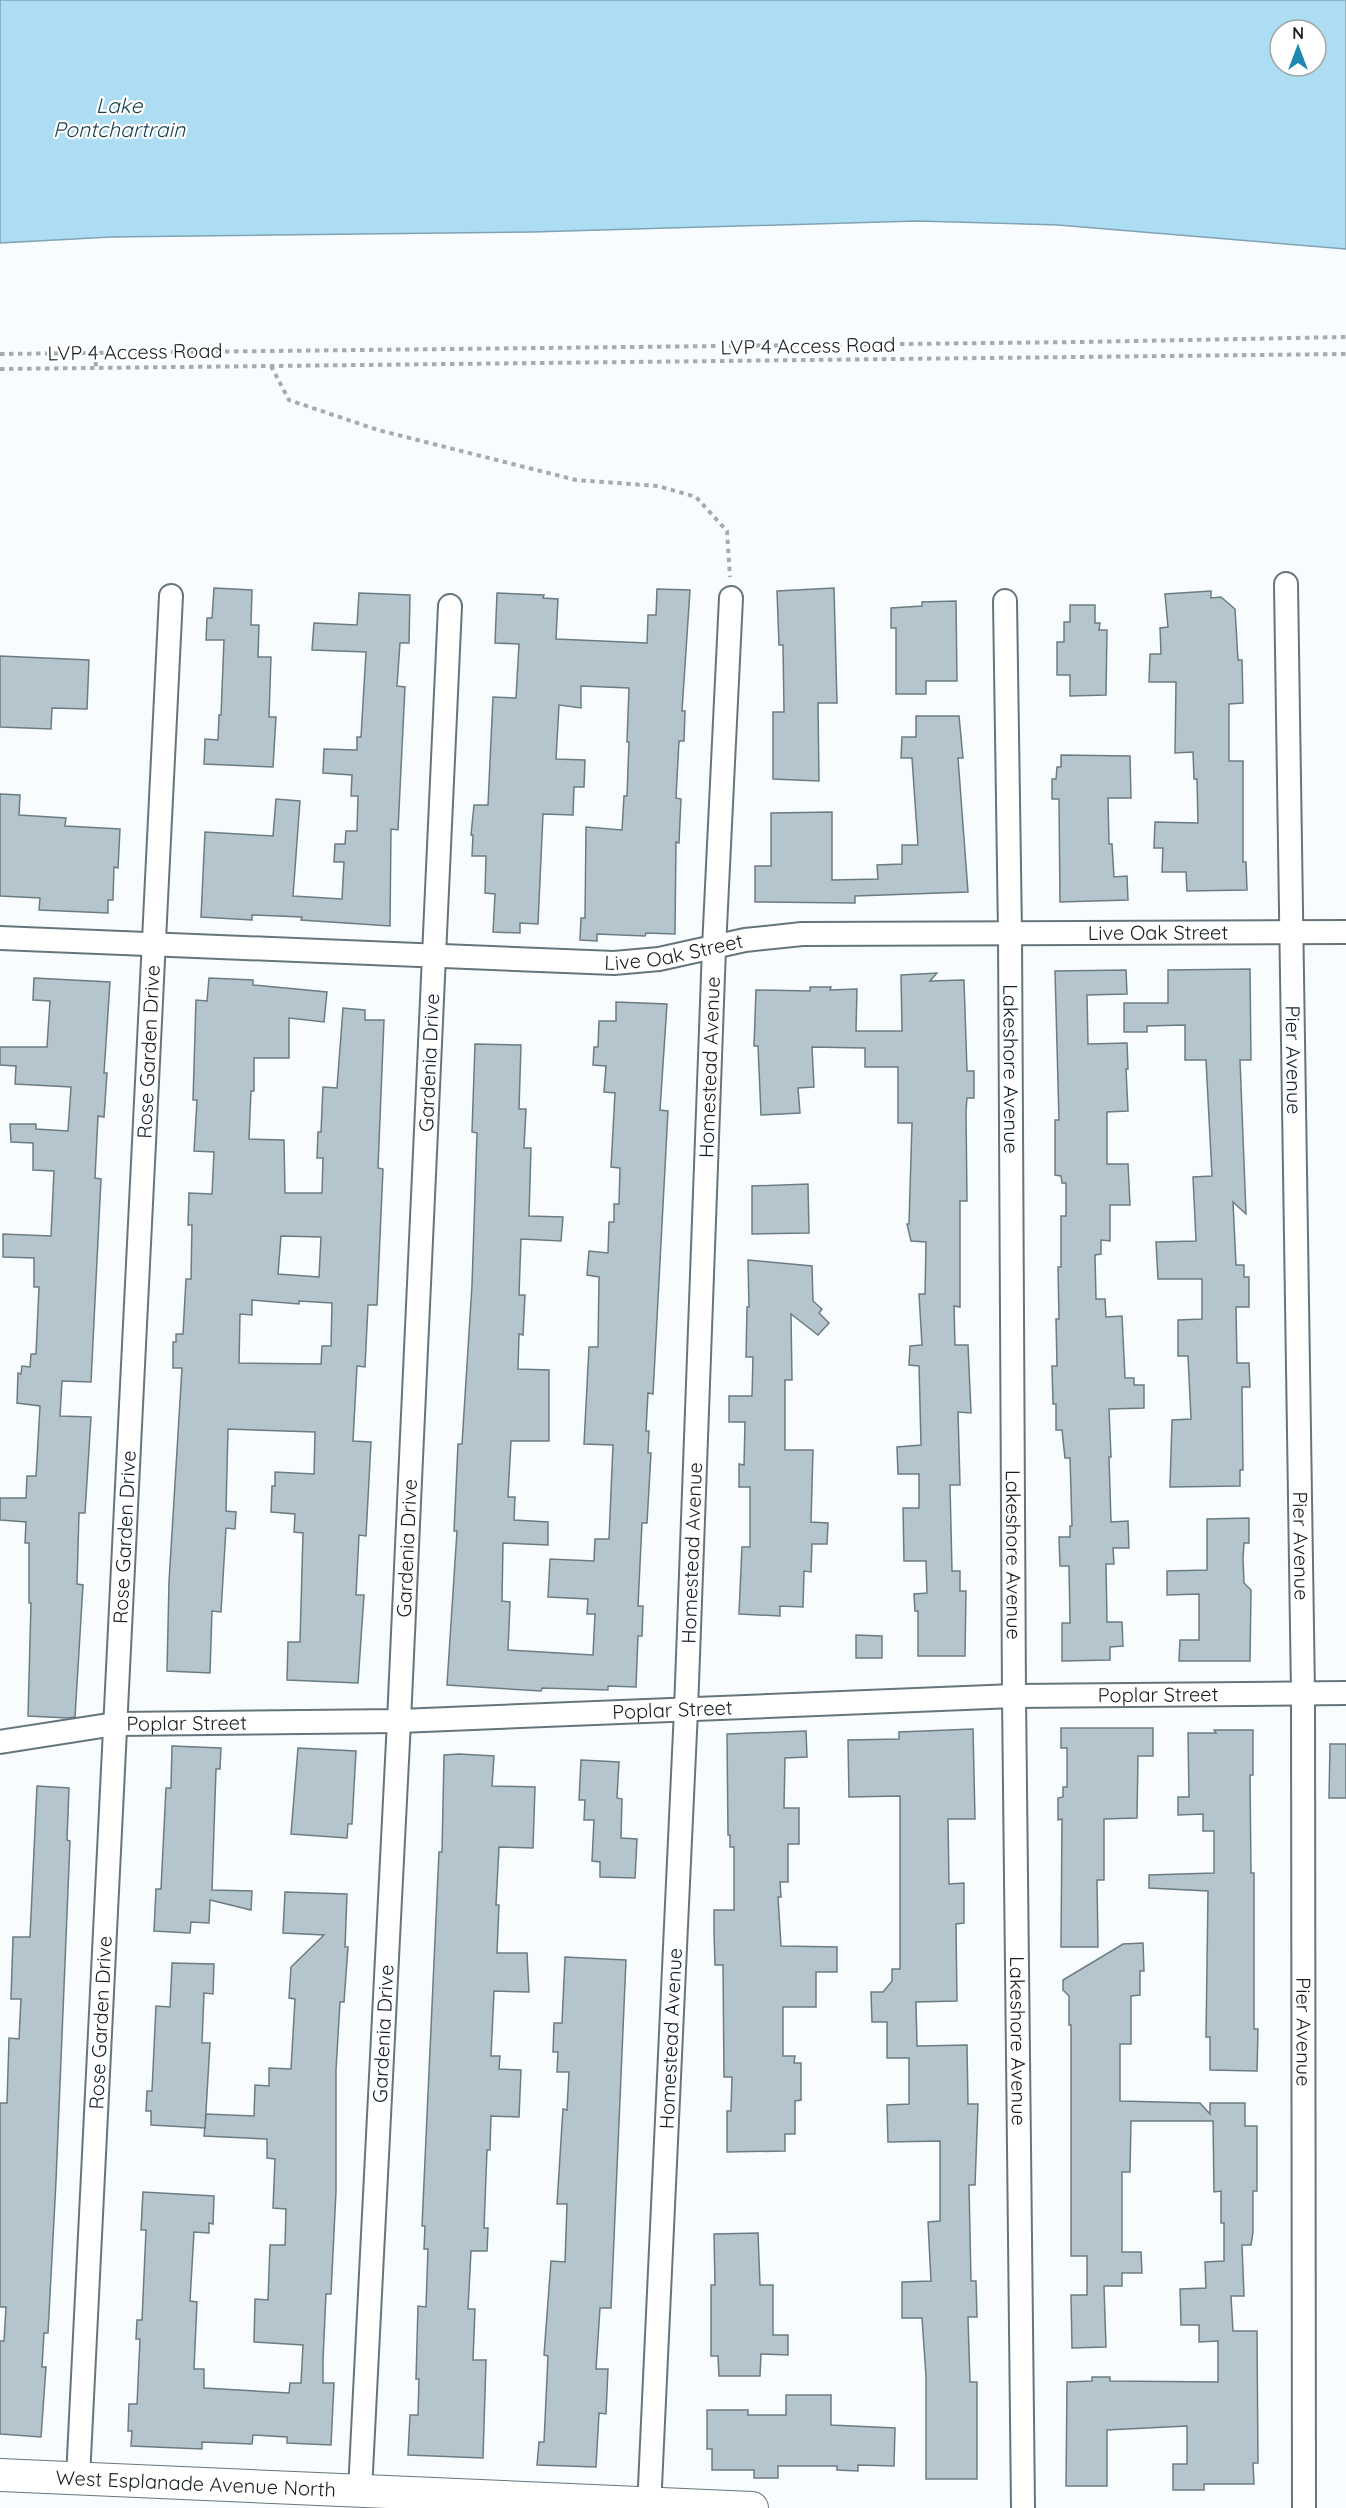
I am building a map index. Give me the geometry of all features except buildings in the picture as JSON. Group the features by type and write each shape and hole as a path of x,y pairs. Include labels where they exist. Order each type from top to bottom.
{"main road":[{"name":"West Esplanade Avenue North","path":"0,2475 649,2506 752,2508"}],"street":[{"name":"Pier Avenue","path":"1286,584 1303,1693 1304,2508"},
{"name":"Rose Garden Drive","path":"78,2478 171,596"},
{"name":"Homestead Avenue","path":"649,2506 686,1710 714,948 731,598"},
{"name":"Lakeshore Avenue","path":"1005,601 1010,933 1014,1696 1023,2508"},
{"name":"Gardenia Drive","path":"360,2491 399,1721 450,606"},
{"name":"Live Oak Street","path":"0,938 614,963 659,959 745,940 802,934 1346,932"},
{"name":"Poplar Street","path":"0,1742 115,1724 399,1721 1014,1696 1346,1693"}],"path":[{"path":"0,354 1070,343 1346,337"},
{"path":"95,353 96,368"},
{"name":"LVP 4 Access Road","path":"0,369 1346,354"},
{"path":"271,366 290,400 378,430 576,480 658,486 696,497 727,531 731,598"}],"water":[{"name":"Lake Pontchartrain","path":"0,0 1346,0 1346,249 1058,225 917,221 532,232 111,237 0,243"}]}
